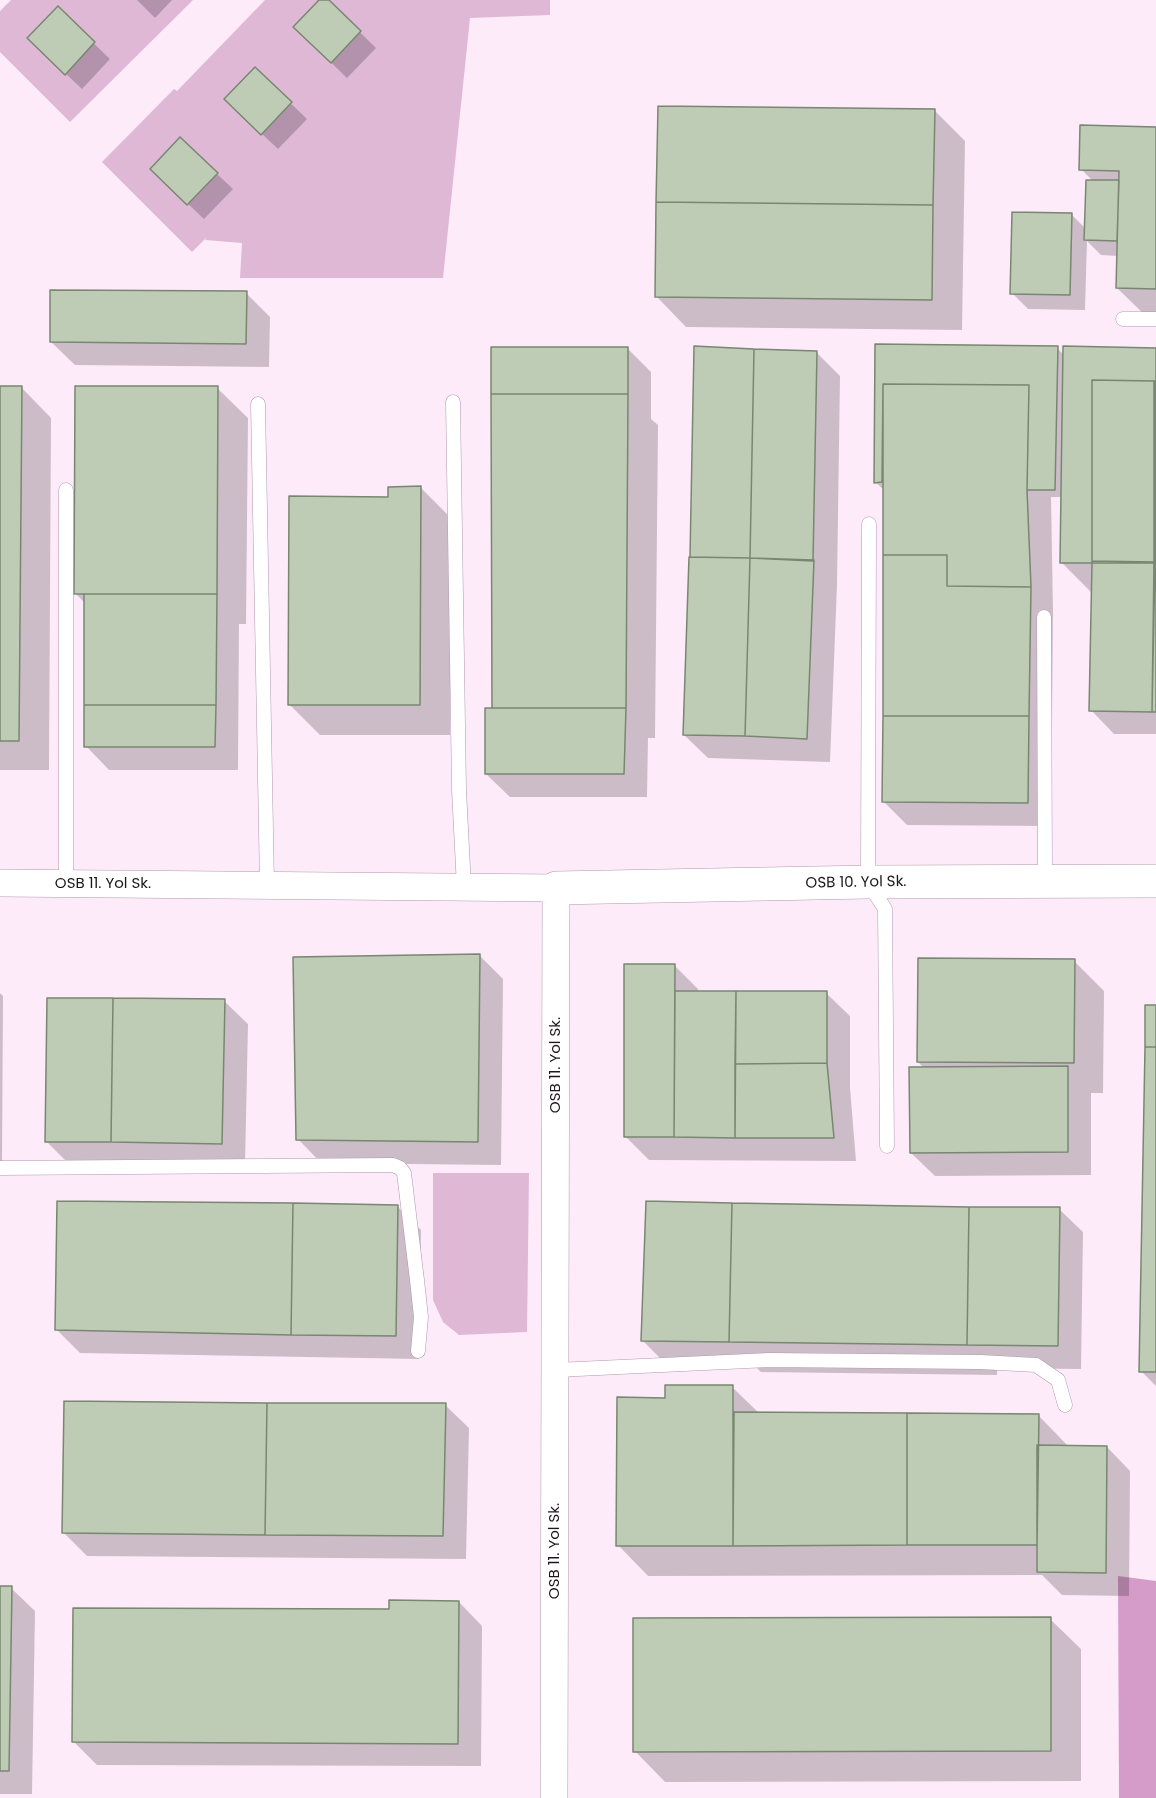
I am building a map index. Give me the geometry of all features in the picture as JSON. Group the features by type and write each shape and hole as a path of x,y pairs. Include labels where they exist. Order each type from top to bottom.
{"street":[{"name":"OSB 10. Yol Sk.","path":"556,888 868,882 1156,881"},
{"name":"OSB 11. Yol Sk.","path":"0,883 556,888 554,1798"}],"lane":[{"path":"1123,319 1156,319"},
{"path":"453,402 459,790 464,887"},
{"path":"258,404 267,885"},
{"path":"66,490 66,884"},
{"path":"869,524 868,882 885,909 887,1146"},
{"path":"1044,617 1045,883"},
{"path":"0,1168 393,1165 400,1167 404,1173 421,1317 418,1352"},
{"path":"556,1370 769,1360 980,1362 1036,1365 1058,1380 1065,1405"}],"shaded area":[{"path":"11,0 193,0 70,122 0,52 0,11"},
{"path":"265,0 550,0 550,15 470,18 443,278 240,278 242,243 205,240 207,237 192,252 102,162 174,89 177,91"},
{"path":"433,1173 529,1173 527,1332 459,1335 443,1322 433,1300"},
{"path":"1118,1576 1156,1581 1156,1798 1119,1798"}],"building":[{"path":"319,0 329,0 361,31 331,63 293,27"},
{"path":"58,6 95,42 65,75 27,38"},
{"path":"255,67 292,102 261,135 224,99"},
{"path":"658,106 935,109 933,205 656,202"},
{"path":"1080,125 1156,127 1156,289 1116,288 1119,171 1079,170"},
{"path":"180,137 218,173 187,205 150,169"},
{"path":"1086,180 1119,180 1117,241 1084,240"},
{"path":"656,202 933,205 932,300 655,297"},
{"path":"1012,212 1072,213 1070,295 1010,294"},
{"path":"50,290 247,291 246,344 50,342"},
{"path":"875,344 1058,346 1055,490 1027,490 1029,385 883,384 882,482 874,483"},
{"path":"694,346 754,349 750,558 690,557"},
{"path":"1063,346 1156,348 1156,381 1092,380 1092,563 1060,563"},
{"path":"491,347 628,347 628,394 491,394"},
{"path":"754,349 817,351 813,561 750,558"},
{"path":"1092,380 1154,381 1154,562 1092,561"},
{"path":"1156,381 1156,562 1155,562"},
{"path":"883,384 1029,385 1027,490 1031,587 947,586 947,555 883,555"},
{"path":"0,386 22,386 19,741 0,741"},
{"path":"75,386 218,386 217,594 74,594"},
{"path":"491,394 628,394 626,708 492,708"},
{"path":"421,486 420,705 288,705 289,496 388,497 388,487"},
{"path":"883,555 947,555 947,586 1031,587 1029,716 883,716"},
{"path":"689,557 750,558 745,736 683,735"},
{"path":"750,558 814,560 807,739 745,736"},
{"path":"1092,563 1154,563 1152,712 1089,711"},
{"path":"1155,563 1156,712 1152,712"},
{"path":"84,594 217,594 216,705 84,705"},
{"path":"84,705 216,705 215,747 84,747"},
{"path":"485,708 626,708 624,774 485,774"},
{"path":"883,716 1029,716 1028,803 882,802"},
{"path":"480,954 478,1142 296,1140 293,957"},
{"path":"918,958 1075,959 1074,1063 917,1062"},
{"path":"624,964 675,964 674,1137 624,1137"},
{"path":"675,991 736,991 735,1138 674,1137"},
{"path":"736,991 827,991 827,1063 735,1064"},
{"path":"47,998 113,998 111,1142 45,1142"},
{"path":"113,998 225,999 222,1144 111,1142"},
{"path":"1145,1005 1156,1005 1156,1047 1145,1047"},
{"path":"1145,1047 1156,1047 1156,1372 1139,1372"},
{"path":"827,1063 834,1138 735,1138 735,1064"},
{"path":"1068,1066 1068,1152 910,1153 909,1067"},
{"path":"57,1201 293,1203 291,1335 55,1330"},
{"path":"646,1201 732,1203 729,1342 641,1341"},
{"path":"293,1203 398,1205 396,1336 291,1335"},
{"path":"732,1203 969,1207 967,1345 729,1342"},
{"path":"969,1207 1060,1207 1058,1346 967,1345"},
{"path":"665,1385 733,1385 733,1546 616,1546 617,1397 665,1398"},
{"path":"64,1401 267,1403 265,1535 62,1533"},
{"path":"267,1403 446,1403 443,1536 265,1535"},
{"path":"734,1412 907,1413 907,1545 733,1546"},
{"path":"907,1413 1039,1414 1037,1545 907,1545"},
{"path":"1037,1445 1107,1446 1106,1573 1037,1572"},
{"path":"0,1586 12,1586 9,1771 0,1771"},
{"path":"389,1600 459,1601 458,1744 72,1742 73,1608 389,1609"},
{"path":"1051,1617 1051,1751 633,1752 633,1618"}]}
